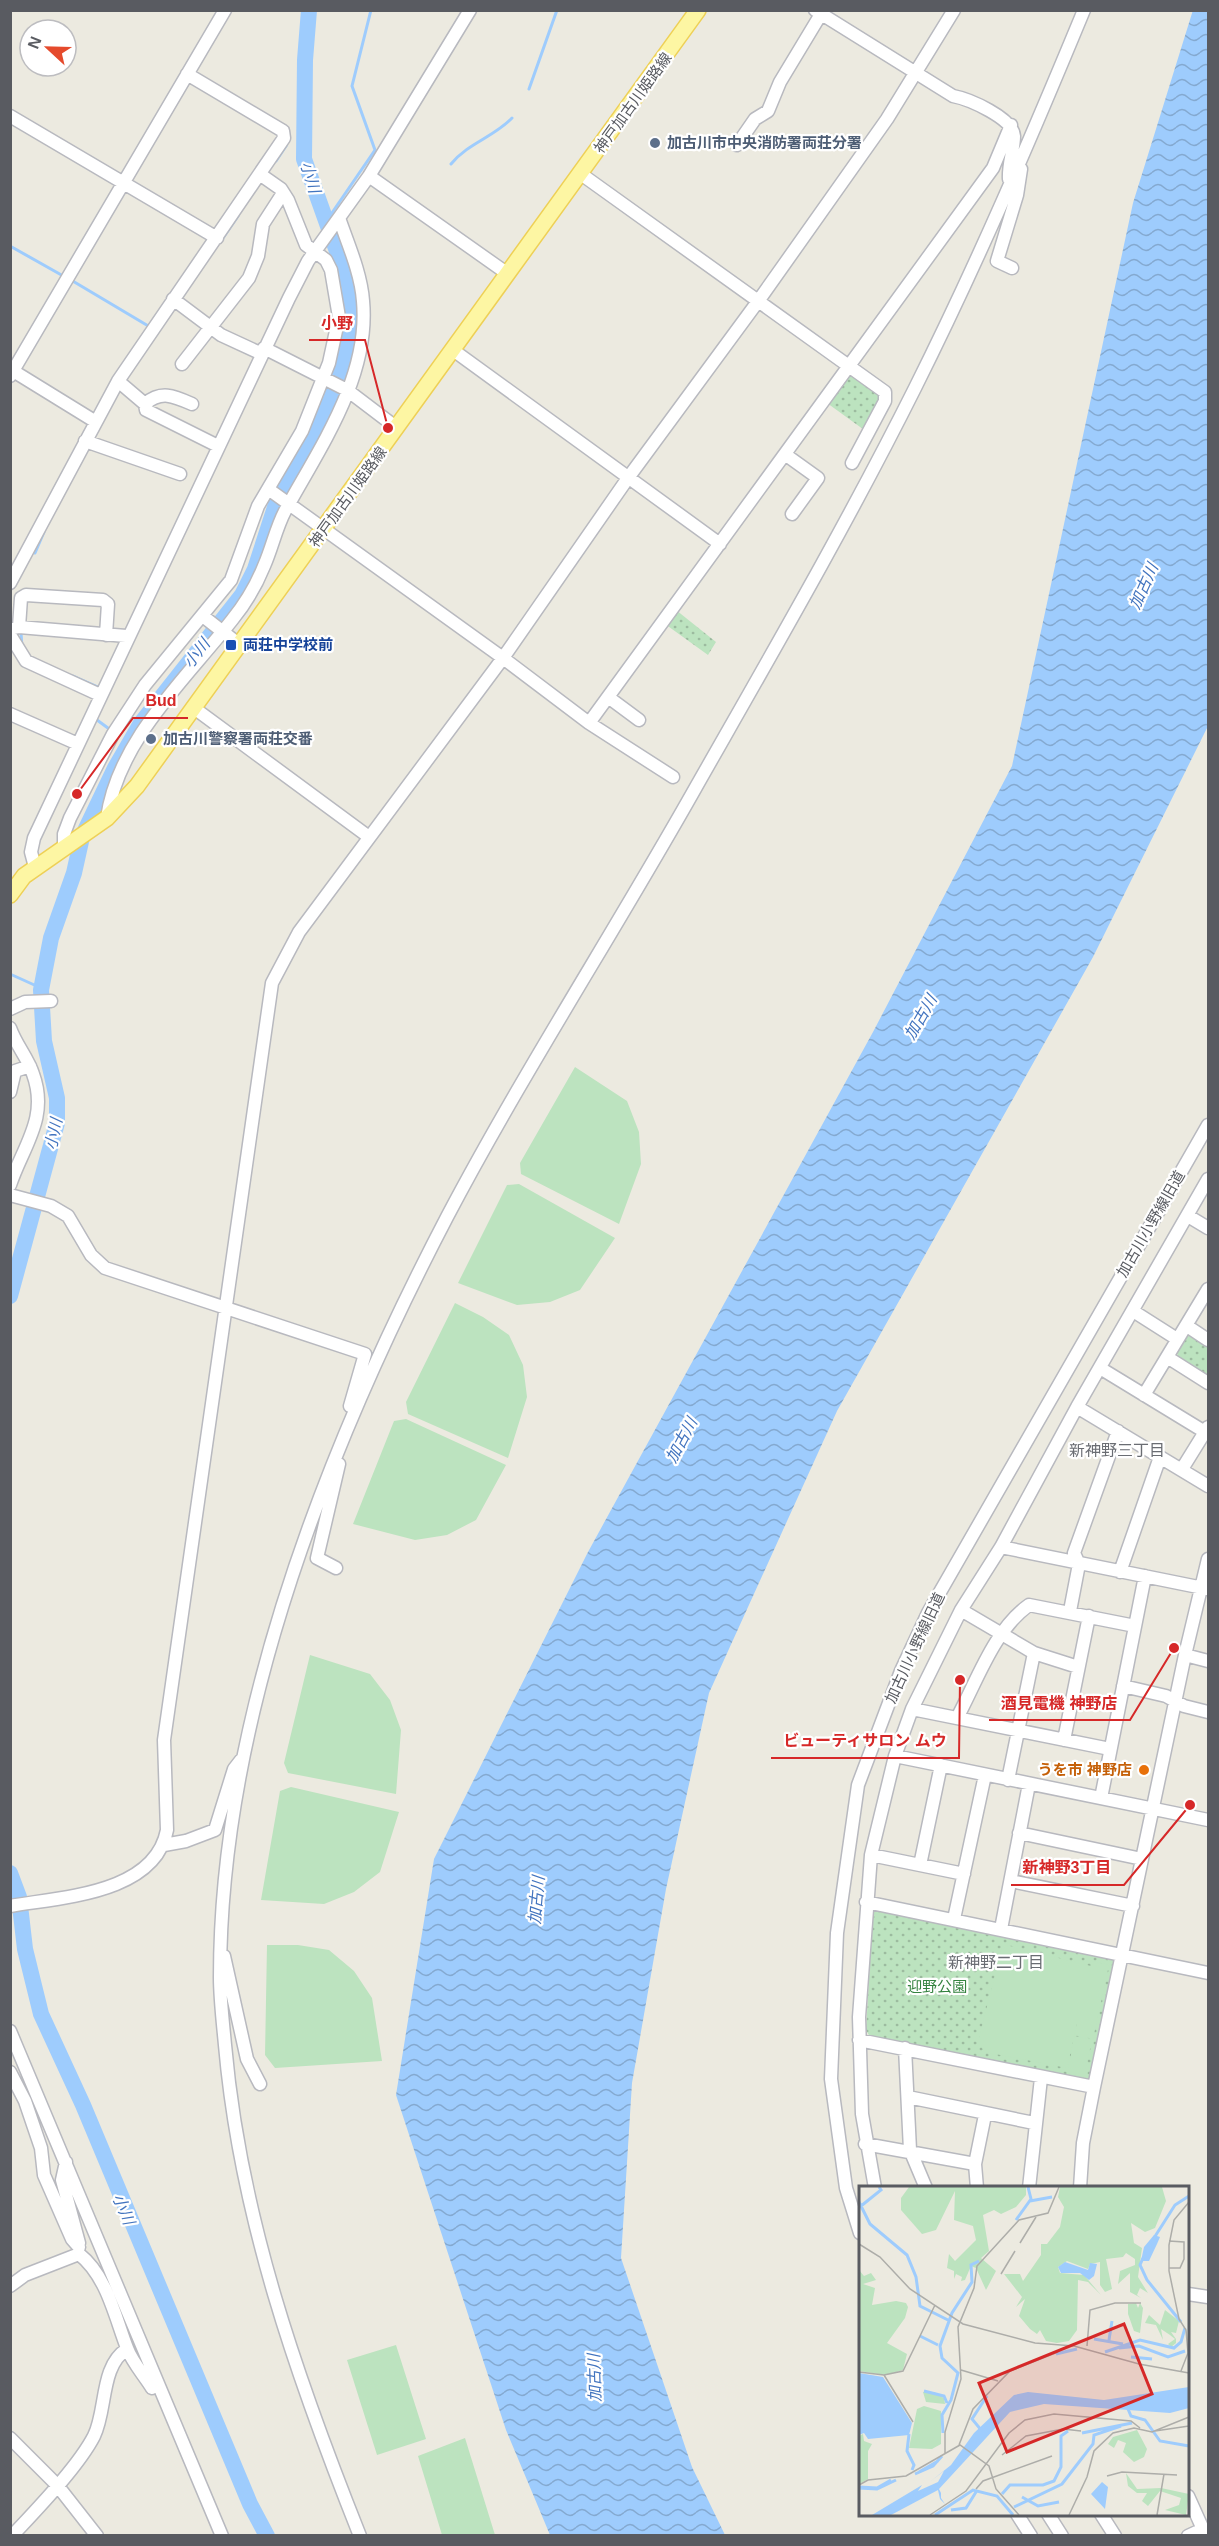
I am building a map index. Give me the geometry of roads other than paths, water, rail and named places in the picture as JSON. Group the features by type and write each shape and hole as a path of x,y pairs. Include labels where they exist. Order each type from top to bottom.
{"main road":[{"name":"神戸加古川姫路線","path":"10,895 24,876 35,867 104,820 125,801 241,646 698,10"}],"street":[{"path":"96,422 12,372 225,10"},
{"path":"35,867 31,846 126,636 263,351 317,248 369,176 470,10"},
{"path":"10,1906 111,1887 149,1863 164,1845 167,1830 164,1740 272,983 299,932 503,658 628,478 759,300 887,119 954,10"},
{"path":"260,2084 247,2059 223,1952 221,1936 229,1859 244,1757 269,1652 324,1485 378,1356 448,1216 656,858 848,519 957,301 1023,156 1084,10"},
{"path":"736,145 755,119 768,111 780,82 818,12 953,96 969,99 1011,125 1014,134 1009,186"},
{"path":"10,583 96,422 217,237 264,177 284,138 283,131 187,74"},
{"path":"10,116 217,237"},
{"path":"589,723 993,168 1011,125"},
{"path":"1012,268 998,261 1017,195 1023,156"},
{"path":"581,174 850,366 886,396 852,464"},
{"path":"369,176 508,274"},
{"path":"64,848 63,839 70,818 113,734 145,685 231,580 258,506 302,431 323,379 338,332 339,317 331,270 317,248 306,245 284,193 264,177"},
{"path":"182,364 249,278 258,256 263,224 284,193"},
{"path":"104,820 118,779 141,736 259,579 289,503 326,438 347,390 363,333 363,301 338,219"},
{"path":"177,300 211,327 347,390 397,428"},
{"path":"453,350 720,544"},
{"path":"121,384 146,404"},
{"path":"192,404 164,395 152,398 146,404 146,410 218,446"},
{"path":"85,441 180,474"},
{"path":"786,455 818,478 792,514"},
{"path":"271,491 503,658 589,723 673,777"},
{"path":"100,695 26,662 17,647 13,630 21,598 26,595 103,600 108,604 106,635"},
{"path":"204,617 241,646"},
{"path":"13,630 126,636"},
{"path":"10,663 17,647"},
{"path":"608,697 639,720"},
{"path":"194,708 369,837"},
{"path":"10,714 78,744"},
{"path":"10,1009 25,1002 51,1001"},
{"path":"10,1028 30,1066 36,1085 37,1118 29,1145 12,1180"},
{"path":"10,1092 15,1071 30,1066"},
{"name":"加古川小野線旧道","path":"859,2227 846,2188 831,2079 837,1933 858,1785 901,1671 928,1613 1209,1125"},
{"path":"874,2186 865,2144 859,2040 866,1902 871,1855 895,1755 912,1709 961,1610 1000,1547 1077,1407 1209,1179"},
{"path":"10,1195 51,1206 68,1216 91,1255 105,1268 366,1354 351,1405 348,1430 318,1558 336,1568"},
{"path":"1188,1216 1209,1228"},
{"path":"1144,1395 1209,1288"},
{"path":"1133,1311 1177,1339"},
{"path":"1186,1326 1209,1340"},
{"path":"1167,1357 1209,1383"},
{"path":"1100,1368 1207,1429 1182,1469"},
{"path":"1077,1407 1209,1486"},
{"path":"1070,1611 1079,1564 1074,1553 1118,1431"},
{"path":"1120,1572 1160,1457"},
{"path":"1000,1547 1204,1588"},
{"path":"1080,2186 1083,2143 1094,2087 1185,1655 1204,1588 1209,1559"},
{"path":"1101,1798 1145,1576"},
{"path":"957,1718 1002,1634 1015,1615 1029,1605 1070,1611 1135,1626"},
{"path":"961,1610 1034,1653 1078,1667"},
{"path":"1064,1740 1089,1616"},
{"path":"1008,1780 1034,1653"},
{"path":"1185,1655 1209,1660"},
{"path":"1124,1686 1166,1696 1209,1712"},
{"path":"912,1709 1110,1749"},
{"path":"895,1755 1209,1820"},
{"path":"164,1845 186,1841 215,1830 234,1769 244,1757"},
{"path":"920,1865 941,1765"},
{"path":"954,1919 985,1775"},
{"path":"1001,1929 1029,1784"},
{"path":"1019,1833 1142,1858"},
{"path":"871,1855 964,1874"},
{"path":"1011,1881 1133,1906"},
{"path":"866,1902 1208,1972"},
{"path":"223,1952 220,1972 226,2054 242,2168 265,2262 309,2406 360,2535"},
{"path":"10,2031 222,2535"},
{"path":"859,2040 1094,2087"},
{"path":"905,2048 910,2150 926,2186"},
{"path":"10,2056 27,2070"},
{"path":"10,2072 25,2102 41,2148 44,2175 72,2239 95,2268 127,2349 153,2390 163,2399"},
{"path":"1029,2186 1034,2123 1041,2078"},
{"path":"908,2097 985,2115 1034,2123"},
{"path":"977,2186 975,2164 985,2115"},
{"path":"865,2144 910,2150 975,2164"},
{"path":"66,2162 62,2180 76,2225 79,2250"},
{"path":"10,2286 25,2275 79,2250"},
{"path":"1189,2294 1209,2297"},
{"path":"12,2535 57,2485 94,2436 114,2360 127,2349"},
{"path":"10,2438 57,2485 97,2535"},
{"path":"1188,2535 1204,2532 1189,2498"},
{"path":"1018,2516 1031,2535"},
{"path":"1049,2516 1062,2535"},
{"path":"1106,2516 1115,2535"}],"water":[{"name":"加古川","path":"1193,10 1208,11 1208,726 1093,957 837,1411 709,1693 666,1889 632,2083 621,2258 692,2467 725,2535 550,2535 506,2430 396,2095 434,1859 588,1552 873,1032 1012,766 1133,203"}],"waterway":[{"name":"小川","path":"10,1296 57,1123 57,1098 44,1041 41,990 51,938 74,873 82,837 115,768 141,723 242,595 255,569 276,504 308,449 331,399 350,335 352,311 349,285 304,159 305,60 309,10"},
{"path":"325,223 375,150 352,86 371,10"},
{"path":"529,89 557,10"},
{"path":"451,164 465,151 512,118"},
{"path":"276,161 286,146"},
{"path":"223,238 238,216"},
{"path":"10,246 65,277"},
{"path":"71,280 150,327"},
{"path":"35,553 44,532"},
{"path":"21,633 22,647"},
{"path":"73,676 98,687"},
{"path":"97,720 112,731"},
{"path":"10,974 41,988"},
{"name":"小川","path":"10,1873 19,1897 25,1949 41,2014 83,2105 250,2504 267,2536"}],"place":[{"name":"加古川市中央消防署両荘分署","path":"655,143"},
{"name":"小野","path":"388,428"},
{"name":"両荘中学校前","path":"231,645"},
{"name":"加古川警察署両荘交番","path":"151,739"},
{"name":"Bud","path":"77,794"},
{"name":"酒見電機 神野店","path":"1174,1648"},
{"name":"ビューティサロン ムウ","path":"960,1680"},
{"name":"うを市 神野店","path":"1144,1770"},
{"name":"新神野3丁目","path":"1190,1805"}],"district":[{"name":"新神野三丁目","path":"1117,1450"},
{"name":"新神野二丁目","path":"996,1962"}],"park label":[{"name":"迎野公園","path":"937,1987"}]}
